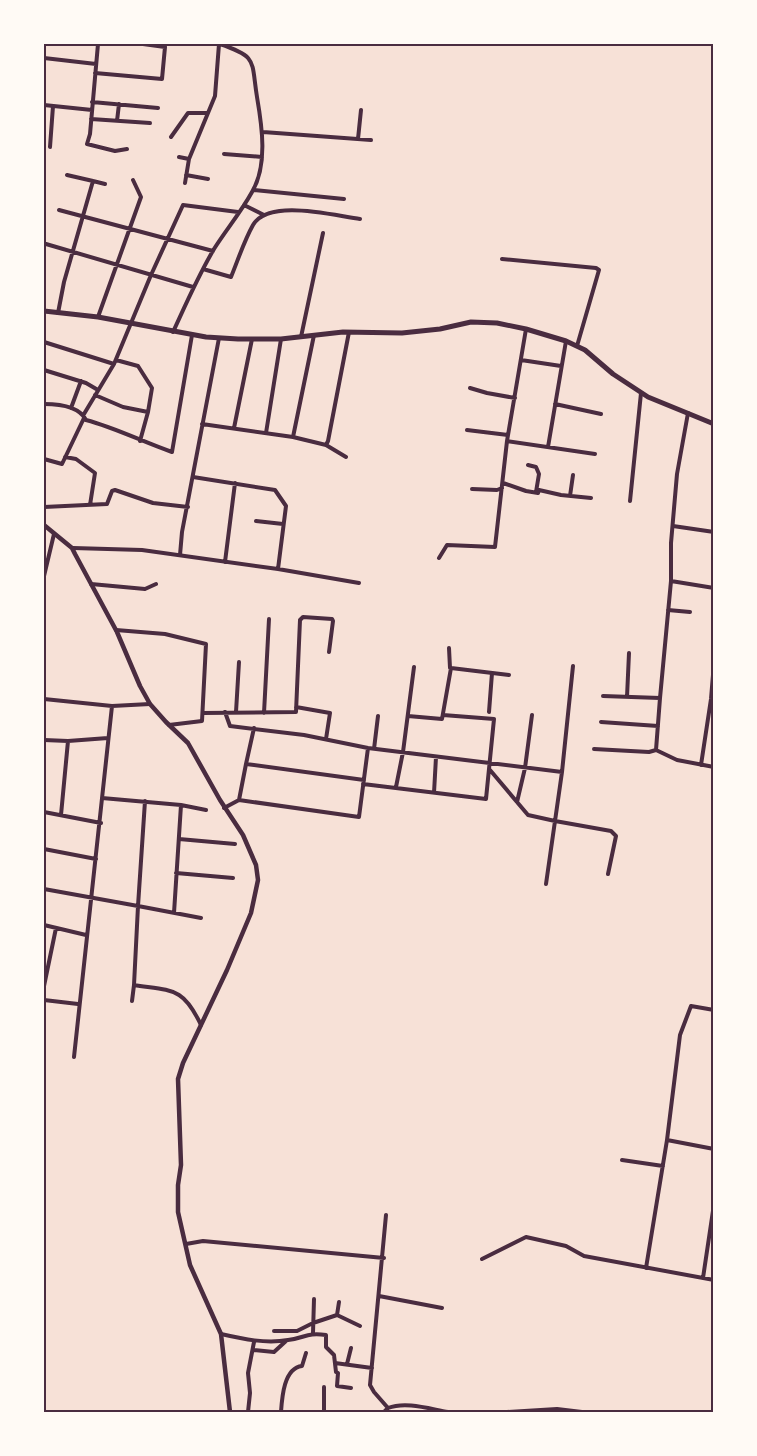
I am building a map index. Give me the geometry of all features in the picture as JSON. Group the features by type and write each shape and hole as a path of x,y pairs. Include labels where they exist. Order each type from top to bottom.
{"main road":[{"path":"44,311 98,317 192,335 252,339 280,339 349,332 402,333 440,329 471,322 497,323 526,329 577,346 641,392 714,424"}],"street":[{"path":"98,44 87,144 115,151 127,149"},
{"path":"95,72 162,79 165,47 143,44"},
{"path":"173,332 193,287 213,251 254,190 261,157 263,132 251,61 243,52 219,44 215,96 189,159 185,183"},
{"path":"44,58 96,64"},
{"path":"92,102 158,108"},
{"path":"117,121 119,104"},
{"path":"44,105 92,110"},
{"path":"50,147 53,106"},
{"path":"358,139 361,110"},
{"path":"171,137 188,112 208,113"},
{"path":"91,119 150,123"},
{"path":"263,132 371,140"},
{"path":"224,154 261,157"},
{"path":"179,157 189,159"},
{"path":"186,174 208,179"},
{"path":"68,175 105,184"},
{"path":"98,317 141,197 133,180"},
{"path":"58,313 64,282 93,181"},
{"path":"254,190 345,199"},
{"path":"244,205 264,215"},
{"path":"44,459 62,464 84,416 115,362 183,206 238,213"},
{"path":"203,269 231,277 254,223 264,215 288,209 360,219"},
{"path":"59,210 213,251"},
{"path":"301,337 323,233"},
{"path":"46,244 193,287"},
{"path":"502,259 599,270 577,346"},
{"path":"439,558 447,545 495,546 507,441 526,329"},
{"path":"326,445 349,332"},
{"path":"44,404 58,404 70,408 140,441 172,452 192,335"},
{"path":"293,437 314,335"},
{"path":"180,555 182,532 219,338"},
{"path":"234,428 252,339"},
{"path":"266,433 280,339"},
{"path":"548,447 566,341"},
{"path":"44,342 115,362 138,366 152,388 140,441"},
{"path":"521,360 561,366"},
{"path":"44,370 81,381 98,390"},
{"path":"70,408 81,381"},
{"path":"470,388 515,398"},
{"path":"630,501 641,392"},
{"path":"95,395 123,407 148,412"},
{"path":"555,404 601,414"},
{"path":"656,750 671,581 673,526 678,474 688,413"},
{"path":"202,424 293,437 326,445 346,457"},
{"path":"467,430 508,435"},
{"path":"507,441 595,454"},
{"path":"65,457 76,459 95,473 90,505"},
{"path":"528,465 536,466 539,474 536,493"},
{"path":"570,496 573,475"},
{"path":"193,477 275,490 286,506 278,569"},
{"path":"225,562 235,483"},
{"path":"472,489 497,490 503,486 536,493 540,490 591,498"},
{"path":"44,507 107,504 112,491 116,490 153,503 188,507"},
{"path":"256,521 283,524"},
{"path":"44,525 72,549 116,630 150,704 188,743 251,850 258,880 251,913 183,1063 178,1079 181,1165 178,1212 190,1265 221,1334 230,1413"},
{"path":"673,526 714,532"},
{"path":"44,576 55,533"},
{"path":"72,549 142,550 359,583"},
{"path":"671,581 714,588"},
{"path":"90,584 145,589 156,584"},
{"path":"668,610 690,612"},
{"path":"202,713 296,712 300,620 302,618 332,619 329,652"},
{"path":"264,713 269,620"},
{"path":"116,630 165,634 206,644 202,721 168,725"},
{"path":"408,716 442,719 450,669 449,648"},
{"path":"627,697 629,653"},
{"path":"236,712 238,662"},
{"path":"701,765 712,699 714,663"},
{"path":"546,884 562,772 573,666"},
{"path":"396,787 414,667"},
{"path":"450,669 453,667 509,675"},
{"path":"489,712 492,673"},
{"path":"603,696 660,698"},
{"path":"44,699 112,706 150,704"},
{"path":"74,1057 112,706"},
{"path":"296,707 330,713 326,740"},
{"path":"225,712 230,726 254,728 374,749 562,772"},
{"path":"246,764 485,799 494,719 443,715"},
{"path":"517,802 525,768 532,715"},
{"path":"374,749 378,716"},
{"path":"601,722 658,726"},
{"path":"239,800 254,728"},
{"path":"44,740 108,738"},
{"path":"61,815 68,741"},
{"path":"224,807 239,800 359,817 368,748"},
{"path":"594,749 649,752 656,750 677,760 714,767"},
{"path":"434,793 436,757"},
{"path":"489,770 528,814 555,822 611,831 616,836 608,874"},
{"path":"102,798 181,805 206,810"},
{"path":"132,1001 145,801"},
{"path":"174,913 181,805"},
{"path":"44,812 101,823"},
{"path":"179,839 235,844"},
{"path":"44,849 96,859"},
{"path":"176,873 233,878"},
{"path":"44,889 201,918"},
{"path":"44,925 86,935"},
{"path":"44,986 46,960 56,928"},
{"path":"134,985 169,991 182,997 191,1005 201,1026"},
{"path":"44,1000 78,1004"},
{"path":"646,1268 667,1140 680,1035 691,1006 714,1010"},
{"path":"667,1140 714,1149"},
{"path":"622,1160 663,1166"},
{"path":"703,1278 714,1204"},
{"path":"386,1215 384,1258 370,1385 388,1408"},
{"path":"482,1259 526,1237 566,1246 584,1256 714,1280"},
{"path":"186,1244 203,1241 384,1258"},
{"path":"379,1296 442,1308"},
{"path":"313,1333 314,1299"},
{"path":"337,1315 339,1302"},
{"path":"274,1331 297,1331 337,1315 360,1326"},
{"path":"221,1334 254,1342 287,1340 313,1333 326,1335 326,1347 334,1355 338,1373 337,1386 351,1388"},
{"path":"253,1350 274,1352 287,1340"},
{"path":"248,1413 250,1393 248,1373 254,1342"},
{"path":"347,1364 351,1348"},
{"path":"281,1413 289,1374 294,1368 302,1366 306,1353"},
{"path":"335,1363 372,1368"},
{"path":"324,1387 324,1413"},
{"path":"384,1413 388,1408 396,1405 448,1413"},
{"path":"507,1413 557,1409 582,1413"}]}
